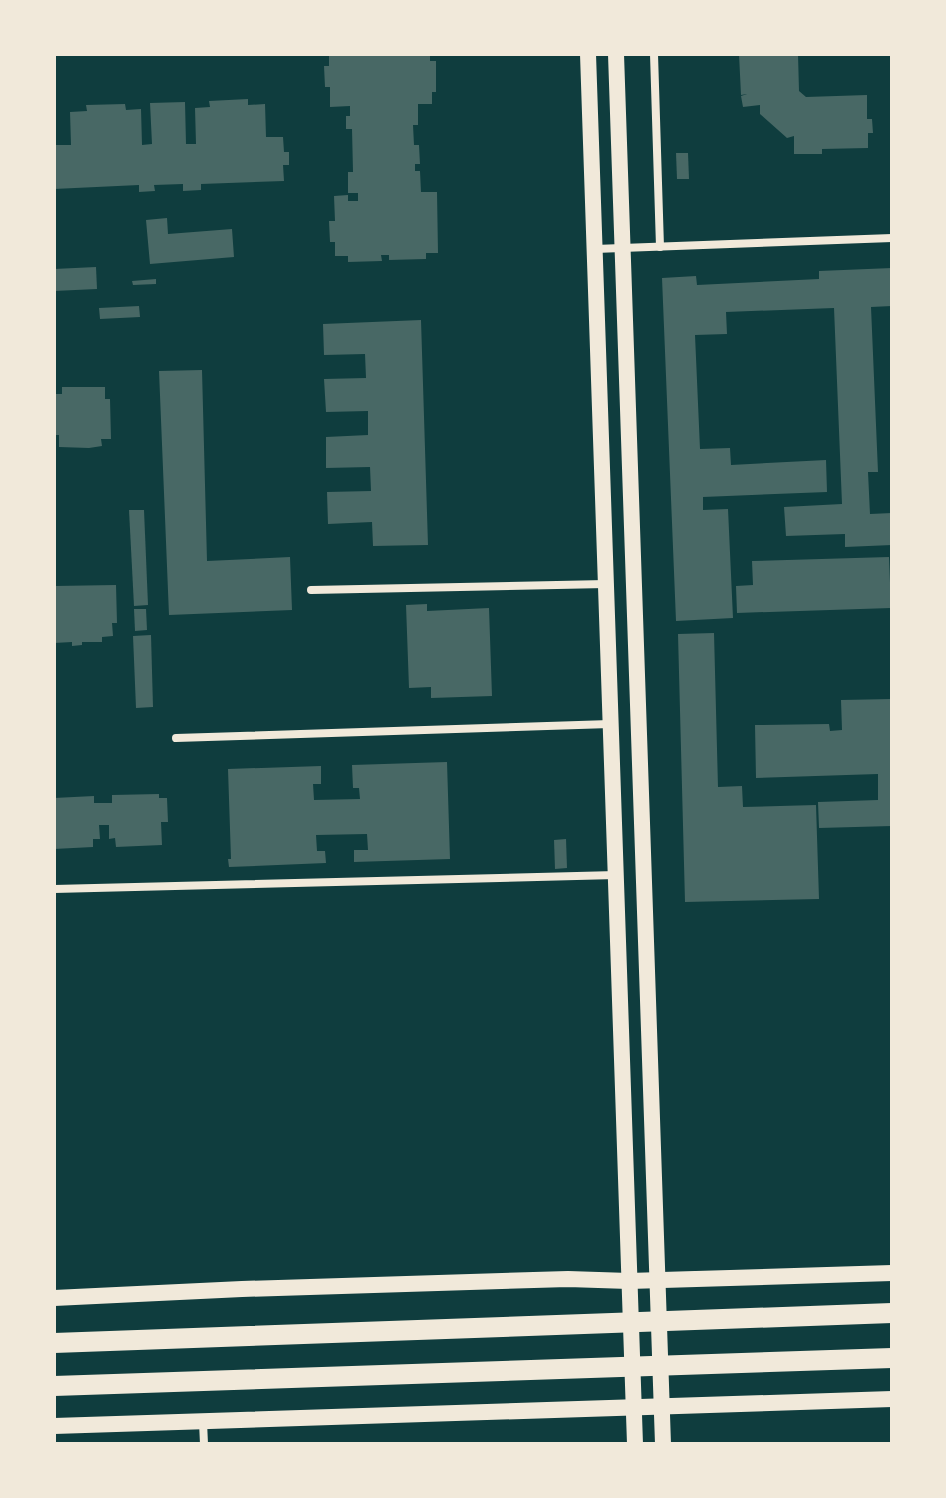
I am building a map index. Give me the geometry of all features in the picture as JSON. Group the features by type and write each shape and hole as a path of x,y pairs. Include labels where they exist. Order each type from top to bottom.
{"main road":[{"path":"588,54 635,1444"},
{"path":"616,54 663,1444"},
{"path":"54,1298 242,1289 892,1273"},
{"path":"54,1343 892,1313"},
{"path":"54,1386 892,1358"},
{"path":"54,1426 892,1399"}],"street":[{"path":"654,54 660,247"},
{"path":"594,249 892,238"},
{"path":"311,590 606,584"},
{"path":"176,738 610,724"},
{"path":"54,889 616,875"},
{"path":"203,1422 204,1444"}],"building":[{"path":"329,54 430,54 430,61 436,61 436,92 432,92 432,104 418,104 418,125 413,125 414,145 419,145 420,164 415,164 415,171 420,171 421,192 437,192 438,253 426,253 426,259 389,260 389,255 381,255 382,261 348,262 348,256 335,256 335,242 330,242 329,221 335,221 334,196 348,195 348,201 358,201 358,193 348,193 348,172 353,172 352,129 346,129 350,106 330,107 330,87 325,87 324,66 329,66"},
{"path":"739,54 798,54 799,91 806,97 867,95 867,119 872,119 873,133 868,133 868,148 822,149 822,154 794,154 794,136 787,138 760,114 760,105 743,107 741,96 747,94 741,95"},
{"path":"248,99 248,105 265,104 266,137 283,137 284,152 289,152 289,165 283,165 284,181 201,184 201,190 183,191 183,184 154,185 155,191 139,192 139,185 54,189 55,145 71,145 70,112 87,111 86,105 125,104 126,110 141,109 142,145 152,144 150,103 185,102 186,144 196,144 195,108 210,107 209,101"},
{"path":"676,153 688,153 689,179 677,179"},
{"path":"167,218 168,234 232,229 234,257 150,264 146,220"},
{"path":"96,267 97,289 54,291 54,269"},
{"path":"892,268 892,306 871,307 878,472 868,472 870,514 892,513 892,545 845,547 845,534 786,536 784,507 842,504 834,308 726,312 727,334 695,335 700,449 730,448 731,465 826,460 827,492 703,497 703,510 728,509 733,618 676,621 662,278 696,276 697,285 819,279 819,271"},
{"path":"156,279 156,284 133,285 132,281"},
{"path":"139,306 140,317 100,319 99,308"},
{"path":"421,320 428,545 373,546 372,522 328,524 327,492 371,491 370,467 326,468 326,437 368,435 368,411 326,412 324,379 366,378 365,354 324,355 323,324"},
{"path":"202,370 207,561 290,557 292,610 169,615 159,371"},
{"path":"62,387 105,387 105,399 110,399 111,439 101,439 102,446 89,448 59,447 59,435 54,435 54,394 62,394"},
{"path":"129,510 144,510 148,605 134,606"},
{"path":"889,557 891,608 737,613 736,586 753,585 752,561"},
{"path":"116,585 117,623 112,623 113,636 102,637 102,642 82,642 82,645 54,643 54,586"},
{"path":"427,604 427,611 489,608 492,696 431,698 431,687 409,688 406,605"},
{"path":"134,609 146,609 147,630 135,631"},
{"path":"714,633 718,787 742,786 743,807 816,805 819,899 685,902 678,634"},
{"path":"151,635 153,707 136,708 133,636"},
{"path":"892,699 892,826 819,828 818,802 878,800 878,774 756,778 755,725 829,724 830,731 842,730 841,700"},
{"path":"447,762 450,859 354,862 354,850 368,850 367,834 316,835 317,851 325,851 326,863 229,867 228,769 321,766 321,784 313,784 314,800 360,799 359,788 353,788 352,765"},
{"path":"159,794 159,798 167,798 168,822 161,822 162,845 116,847 115,838 109,839 109,825 99,825 100,839 93,839 93,847 54,849 54,798 94,796 94,803 112,803 112,795"},
{"path":"566,839 567,868 555,869 554,840"}]}
